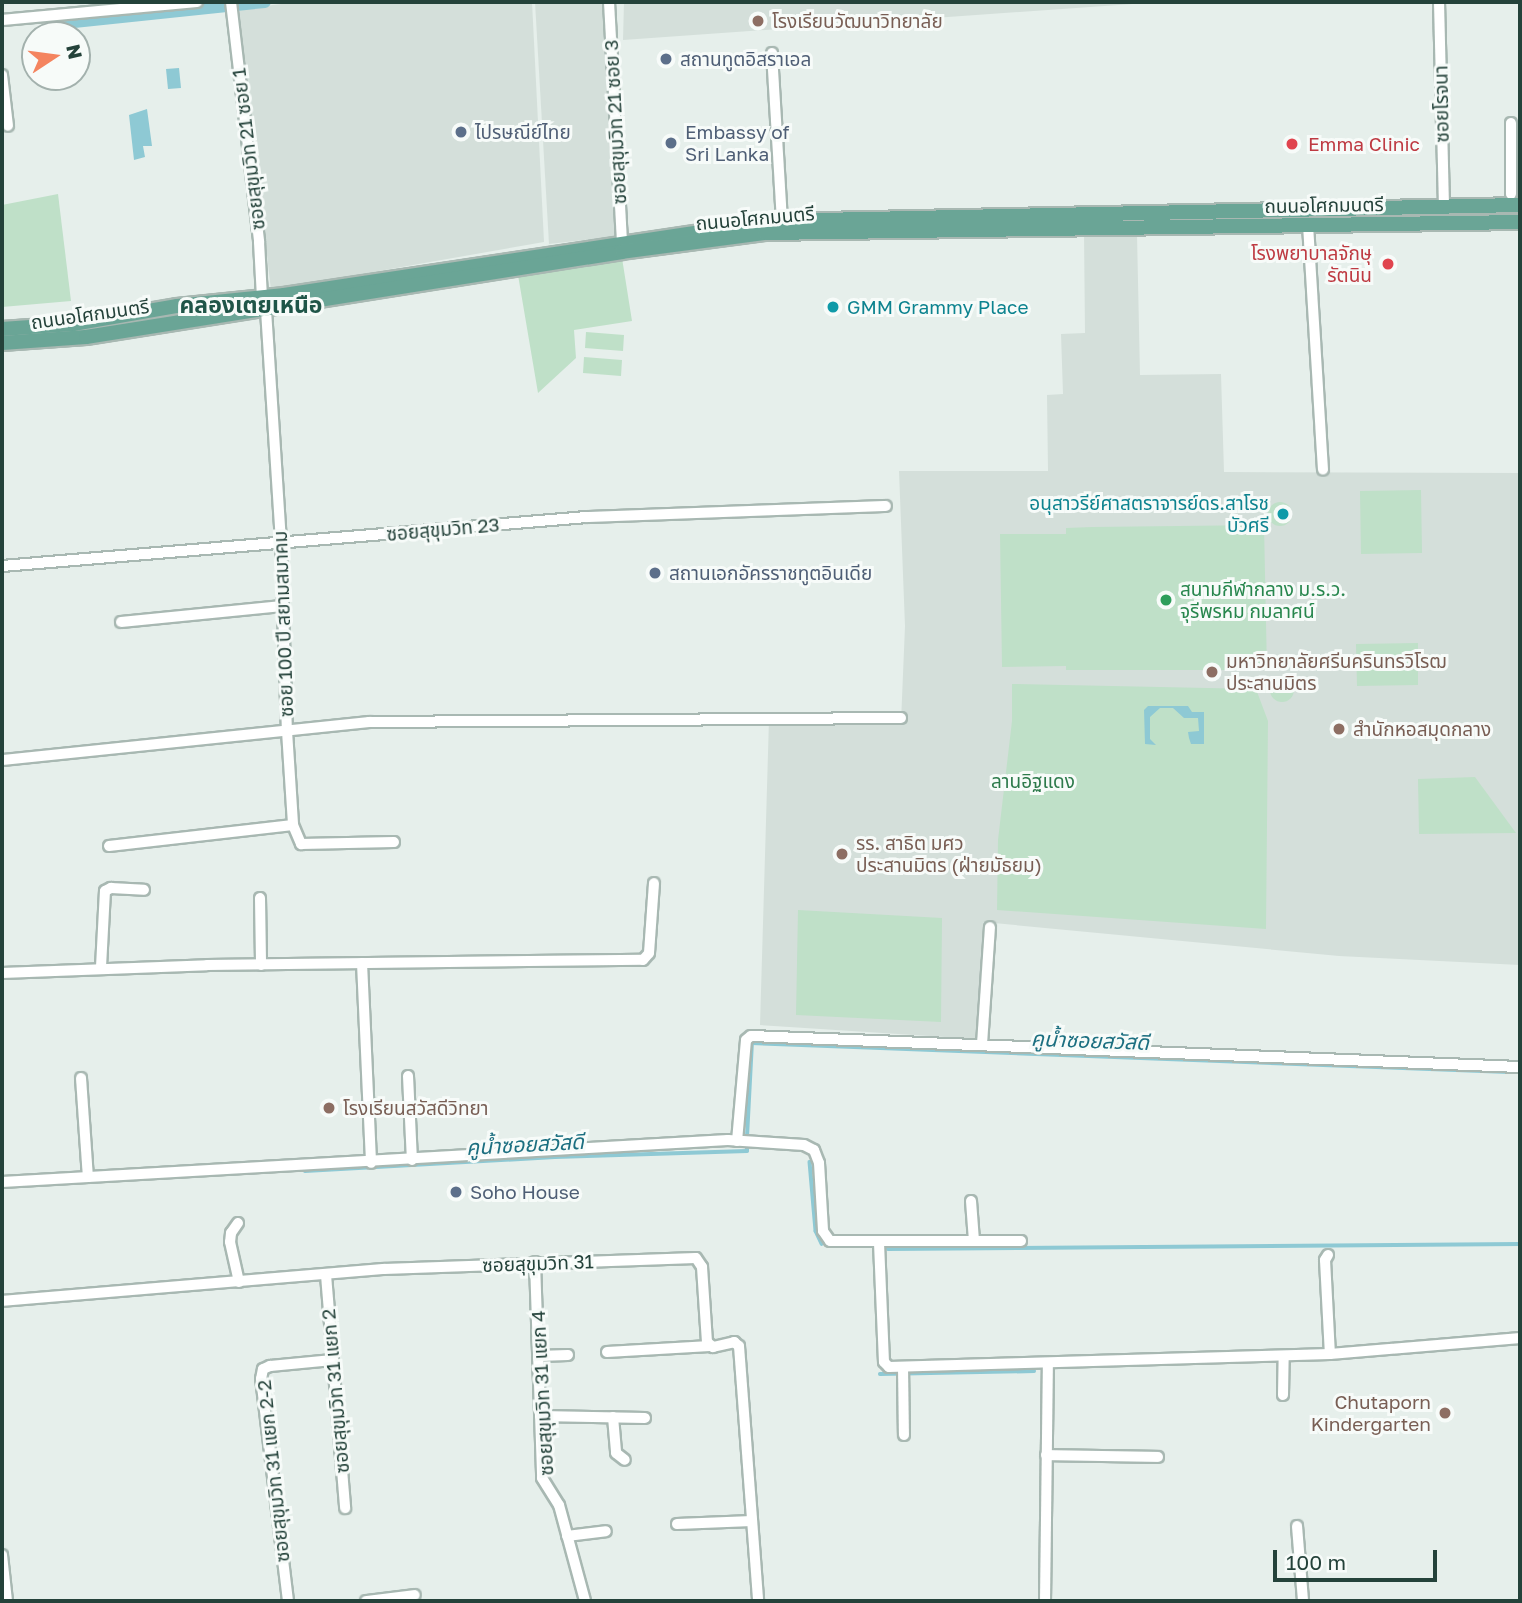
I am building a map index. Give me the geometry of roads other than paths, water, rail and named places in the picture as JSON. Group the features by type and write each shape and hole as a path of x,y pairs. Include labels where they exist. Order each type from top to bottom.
{"main road":[{"name":"ถนนอโศกมนตรี","path":"2,343 79,338 622,241 782,220 1444,207 1515,199"},
{"name":"ถนนอโศกมนตรี","path":"2,329 74,324 177,306 264,303 765,233 1520,222"}],"street":[{"path":"2,20 197,2"},
{"name":"ซอยสุขุมวิท 21 ซอย 1","path":"231,2 264,303"},
{"name":"ซอยสุขุมวิท 21 ซอย 3","path":"609,2 622,241"},
{"name":"ซอยโรจนา","path":"1439,2 1444,207"},
{"path":"772,53 782,220"},
{"path":"2,75 8,126"},
{"path":"1511,123 1515,199"},
{"path":"1308,225 1324,470"},
{"name":"ซอย 100 ปี สยามสมาคม","path":"264,303 281,543 286,732 293,825"},
{"name":"ซอยสุขุมวิท 23","path":"2,566 587,517 886,506"},
{"path":"121,622 282,606"},
{"path":"2,760 369,722 901,718"},
{"path":"109,846 293,825 301,844 394,842"},
{"path":"2,973 101,967 643,960 649,953 654,883"},
{"path":"101,967 104,891 111,888 144,890"},
{"path":"260,898 261,965"},
{"path":"982,1044 990,927"},
{"path":"362,962 371,1163"},
{"path":"737,1141 746,1040 751,1036 1520,1067"},
{"path":"408,1076 412,1160"},
{"path":"81,1078 88,1177"},
{"path":"2,1182 737,1141 810,1147 819,1163 825,1237 839,1243 1021,1241"},
{"path":"971,1201 974,1241"},
{"path":"238,1223 231,1233 230,1242 239,1282"},
{"path":"879,1243 884,1362 903,1372 1330,1354 1520,1338"},
{"path":"1328,1255 1325,1260 1330,1354"},
{"name":"ซอยสุขุมวิท 31","path":"2,1301 326,1275 535,1262 696,1258 702,1267 710,1346"},
{"name":"ซอยสุขุมวิท 31 แยก 4","path":"535,1262 542,1478 559,1505 585,1601"},
{"name":"ซอยสุขุมวิท 31 แยก 2","path":"326,1275 345,1508"},
{"path":"607,1352 710,1346 734,1342 739,1346 758,1601"},
{"path":"538,1356 568,1355"},
{"path":"1283,1395 1284,1356"},
{"name":"ซอยสุขุมวิท 31 แยก 2-2","path":"288,1601 261,1379 263,1369 270,1366 333,1360"},
{"path":"1045,1601 1048,1364"},
{"path":"903,1372 904,1435"},
{"path":"540,1416 645,1418"},
{"path":"613,1417 616,1453 625,1460"},
{"path":"1046,1455 1158,1457"},
{"path":"677,1524 752,1521"},
{"path":"1297,1526 1303,1601"},
{"path":"567,1536 606,1531"},
{"path":"2,1555 7,1601"},
{"path":"366,1601 415,1595"}],"water":[{"path":"179,68 181,88 168,89 166,69"},
{"path":"147,109 152,146 143,146 145,157 134,160 129,115"},
{"path":"1148,706 1188,706 1192,712 1204,712 1204,744 1191,744 1189,738 1188,732 1199,731 1198,718 1184,718 1173,708 1160,708 1150,717 1150,739 1156,745 1145,744 1144,710"}],"waterway":[{"path":"84,21 265,2"},
{"name":"คูน้ำซอยสวัสดี","path":"747,1137 752,1043 1508,1072"},
{"name":"คูน้ำซอยสวัสดี","path":"305,1171 555,1157 747,1151 747,1148"},
{"name":"คูน้ำซอยสวัสดี","path":"810,1162 816,1231 822,1244"},
{"name":"คูน้ำซอยสวัสดี","path":"888,1249 1520,1244"},
{"name":"คูน้ำซอยสวัสดี","path":"880,1374 1034,1371"}],"place":[{"name":"โรงเรียนวัฒนาวิทยาลัย","path":"758,21"},
{"name":"สถานทูตอิสราเอล","path":"666,59"},
{"name":"ไปรษณีย์ไทย","path":"461,132"},
{"name":"Embassy of Sri Lanka","path":"671,143"},
{"name":"Emma Clinic","path":"1292,144"},
{"name":"โรงพยาบาลจักษุ รัตนิน","path":"1388,264"},
{"name":"GMM Grammy Place","path":"833,307"},
{"name":"อนุสาวรีย์ศาสตราจารย์ดร.สาโรช บัวศรี","path":"1283,514"},
{"name":"สถานเอกอัครราชทูตอินเดีย","path":"655,573"},
{"name":"สนามกีฬากลาง ม.ร.ว. จุรีพรหม กมลาศน์","path":"1166,600"},
{"name":"มหาวิทยาลัยศรีนครินทรวิโรฒ ประสานมิตร","path":"1212,672"},
{"name":"สำนักหอสมุดกลาง","path":"1339,729"},
{"name":"รร. สาธิต มศว ประสานมิตร (ฝ่ายมัธยม)","path":"842,854"},
{"name":"โรงเรียนสวัสดีวิทยา","path":"329,1108"},
{"name":"Soho House","path":"456,1192"},
{"name":"Chutaporn Kindergarten","path":"1445,1413"}],"district":[{"name":"คลองเตยเหนือ","path":"251,304"}],"park label":[{"name":"ลานอิฐแดง","path":"1033,781"}]}
